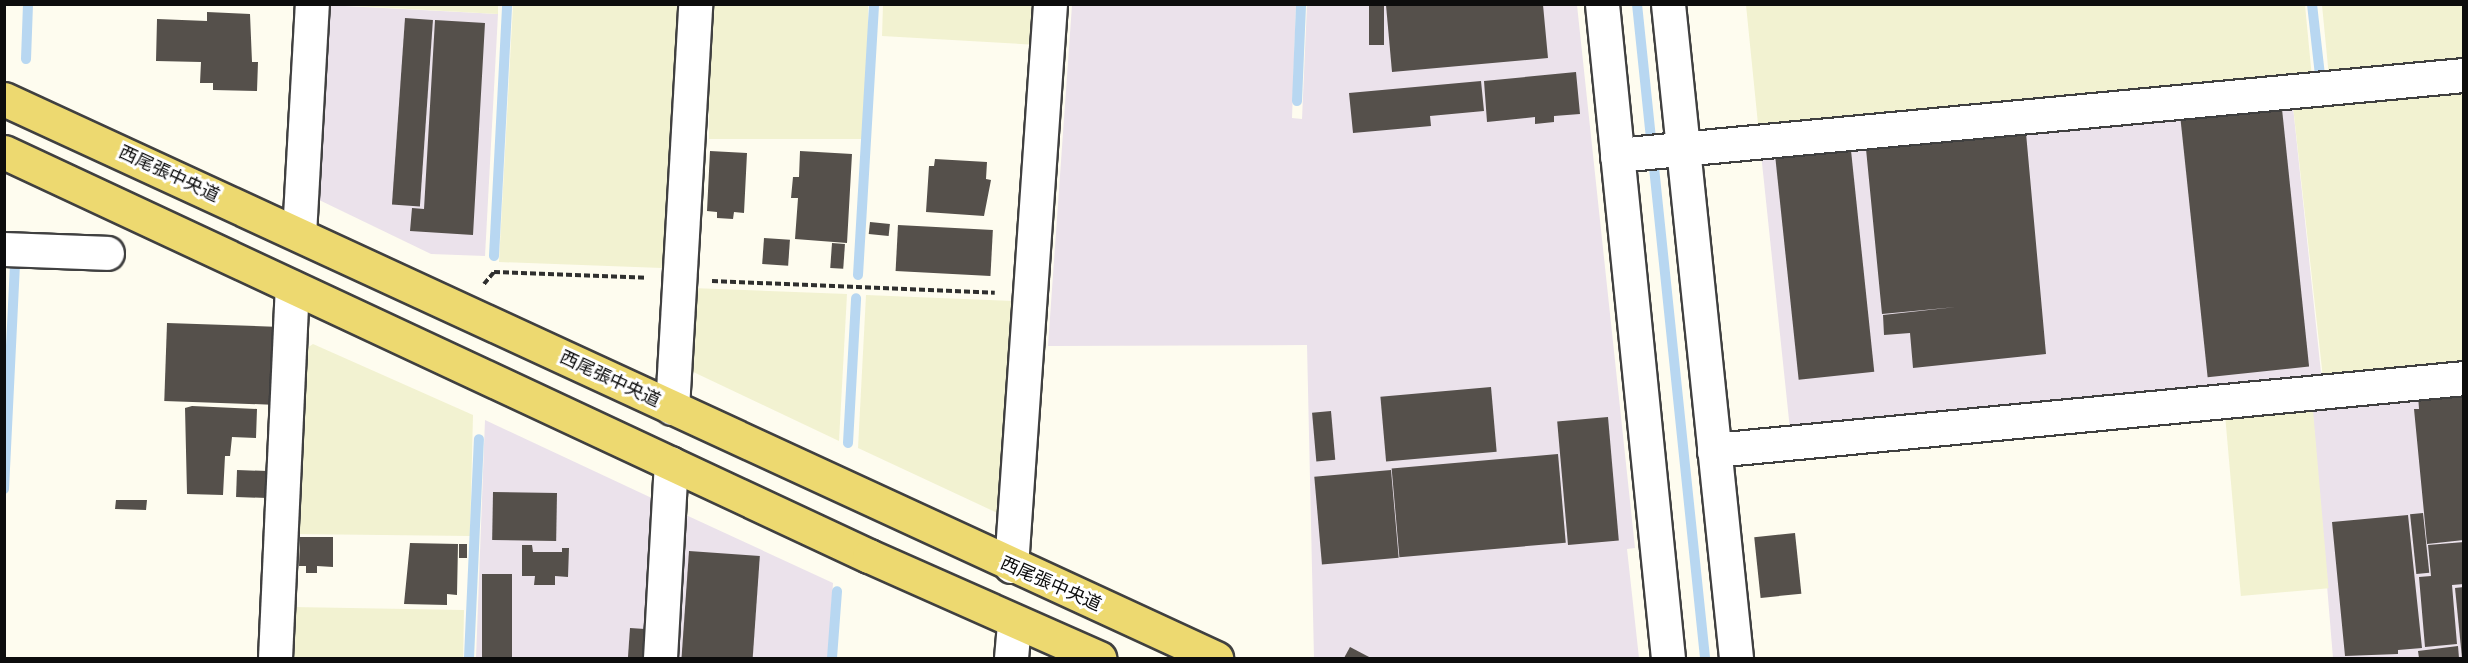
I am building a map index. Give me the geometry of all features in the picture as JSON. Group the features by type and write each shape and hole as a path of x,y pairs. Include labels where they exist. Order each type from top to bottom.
{"main road":[{"name":"西尾張中央道","path":"4,99 1011,566 1216,658"},
{"path":"4,152 671,463 1099,658"}],"street":[{"path":"299,234 312,4"},
{"path":"672,408 694,4"},
{"path":"1011,566 1050,4"},
{"path":"1602,4 1624,155 1668,658"},
{"path":"1668,4 1676,150 1714,450 1736,658"},
{"path":"1624,155 2463,75"},
{"path":"4,249 107,253"},
{"path":"275,658 292,287"},
{"path":"1714,450 2463,378"},
{"path":"660,658 671,463"},
{"path":"1011,658 1014,621"}],"path":[{"path":"462,310 494,272 1030,294"}],"shaded area":[{"path":"325,5 498,14 485,256 431,254 315,198"},
{"path":"1072,5 1296,5 1292,118 1302,119 1307,5 1577,5 1635,548 1627,549 1639,658 1314,658 1307,345 1048,346"},
{"path":"2292,97 2322,378 1791,434 1761,153"},
{"path":"2463,389 2463,658 2333,658 2312,404"},
{"path":"485,420 656,500 646,658 476,658"},
{"path":"675,510 833,583 828,658 669,658"}],"green space":[{"path":"320,4 498,5 498,14"},
{"path":"513,5 685,5 668,262 662,268 499,262"},
{"path":"709,5 868,5 868,139 709,139"},
{"path":"883,5 1040,5 1038,45 882,36"},
{"path":"1746,5 2305,5 2312,78 1759,134"},
{"path":"2322,5 2463,5 2463,65 2329,77"},
{"path":"2463,81 2463,364 2323,378 2292,97"},
{"path":"692,288 847,294 839,441 687,369"},
{"path":"866,295 1013,301 1006,517 858,448"},
{"path":"313,344 473,415 470,536 294,534 304,350"},
{"path":"2312,399 2329,588 2241,596 2224,407"},
{"path":"293,607 464,610 463,658 292,658"}],"building":[{"path":"1369,4 1384,4 1384,45 1369,45"},
{"path":"1386,5 1543,5 1548,58 1392,72"},
{"path":"207,12 250,14 252,62 258,62 257,91 213,90 213,83 200,83 201,62 156,61 157,19 207,21"},
{"path":"405,18 433,20 420,206 392,205"},
{"path":"435,20 485,23 473,235 410,231 412,208 424,209"},
{"path":"1576,72 1580,114 1554,116 1554,122 1535,124 1535,117 1487,122 1484,81"},
{"path":"1481,81 1484,111 1430,116 1431,126 1353,133 1349,93"},
{"path":"2282,109 2309,367 2208,377 2181,120"},
{"path":"2026,133 2046,354 1913,368 1910,333 1884,335 1883,315 1956,307 1882,314 1866,149"},
{"path":"1850,141 1874,372 1799,380 1774,149"},
{"path":"710,151 747,153 744,213 734,212 733,219 717,218 717,212 707,211"},
{"path":"800,151 852,154 847,243 795,239 798,198 791,198 793,177 799,177"},
{"path":"935,159 987,162 986,179 991,180 984,216 926,212 929,166 934,166"},
{"path":"870,222 890,224 889,236 869,234"},
{"path":"898,225 993,230 990,276 896,271"},
{"path":"764,238 790,240 788,266 762,264"},
{"path":"832,243 845,244 843,269 830,268"},
{"path":"167,323 274,327 271,405 164,401"},
{"path":"1491,387 1497,452 1386,461 1380,397"},
{"path":"2464,391 2464,540 2427,544 2414,409 2419,409 2418,395"},
{"path":"192,406 257,409 256,438 232,437 230,456 225,456 223,495 187,494 185,408"},
{"path":"1331,411 1335,460 1316,461 1312,413"},
{"path":"1608,417 1619,541 1568,545 1557,421"},
{"path":"1558,454 1566,543 1399,557 1392,469"},
{"path":"237,470 268,471 267,498 236,497"},
{"path":"1391,470 1399,558 1322,564 1314,477"},
{"path":"493,492 557,493 556,541 492,540"},
{"path":"116,500 147,500 146,510 115,509"},
{"path":"2423,513 2429,573 2416,574 2410,514"},
{"path":"2408,515 2422,648 2398,650 2398,654 2345,656 2332,522"},
{"path":"1795,533 1801,594 1761,598 1754,537"},
{"path":"300,537 333,537 333,567 317,566 317,573 306,573 306,566 299,566"},
{"path":"2464,542 2464,584 2452,585 2457,644 2425,647 2419,577 2431,576 2428,545"},
{"path":"410,543 458,544 457,595 447,594 447,605 404,604"},
{"path":"459,544 467,544 467,558 459,558"},
{"path":"522,545 532,545 533,552 562,552 562,548 569,548 568,577 555,576 555,585 534,585 535,576 522,576"},
{"path":"689,551 760,556 753,658 682,658"},
{"path":"482,574 512,574 512,658 482,658"},
{"path":"2464,587 2464,658 2462,658 2455,588"},
{"path":"630,628 645,629 643,658 628,658"},
{"path":"2458,646 2459,658 2419,658 2418,651"},
{"path":"1350,647 1371,658 1344,658"}],"waterway":[{"path":"26,59 28,4"},
{"path":"494,256 507,4"},
{"path":"858,275 874,4"},
{"path":"1297,101 1301,4"},
{"path":"1637,4 1705,658"},
{"path":"2312,4 2320,75"},
{"path":"4,489 15,262"},
{"path":"848,443 856,298"},
{"path":"469,658 479,439"},
{"path":"832,658 837,591"}]}
